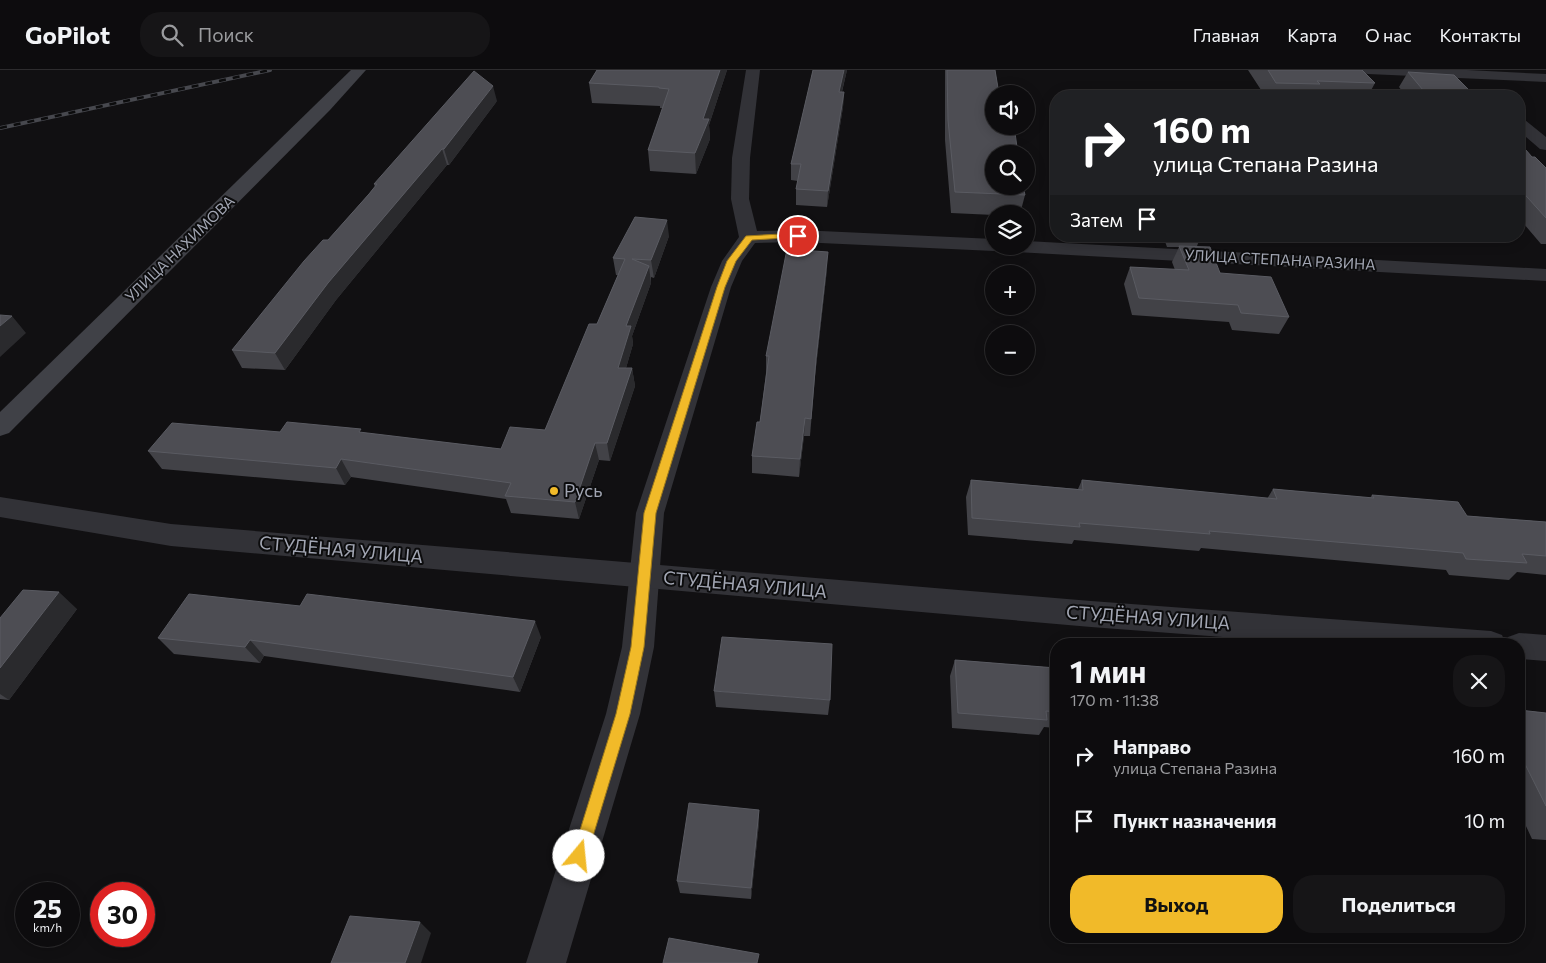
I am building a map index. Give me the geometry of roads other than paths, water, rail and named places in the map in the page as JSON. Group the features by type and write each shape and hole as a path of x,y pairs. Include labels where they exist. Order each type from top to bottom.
{"main road":[{"name":"УЛИЦА НАХИМОВА","path":"0,427 317,114 359,70"}],"street":[{"path":"546,963 623,714 638,647 650,513 721,287 732,261 749,237 740,199 740,191 741,158 753,70"},
{"path":"1368,70 1444,71 1546,78"},
{"path":"1444,71 1472,90"},
{"path":"1525,128 1546,145"},
{"path":"749,237 798,236 985,245"},
{"name":"УЛИЦА СТЕПАНА РАЗИНА","path":"1035,247 1546,275"},
{"name":"СТУДЁНАЯ УЛИЦА","path":"0,507 171,535 1092,614 1411,638"},
{"path":"1525,646 1546,648"}],"railway":[{"path":"0,128 270,70"}],"place":[{"name":"Русь","path":"554,491"}]}
